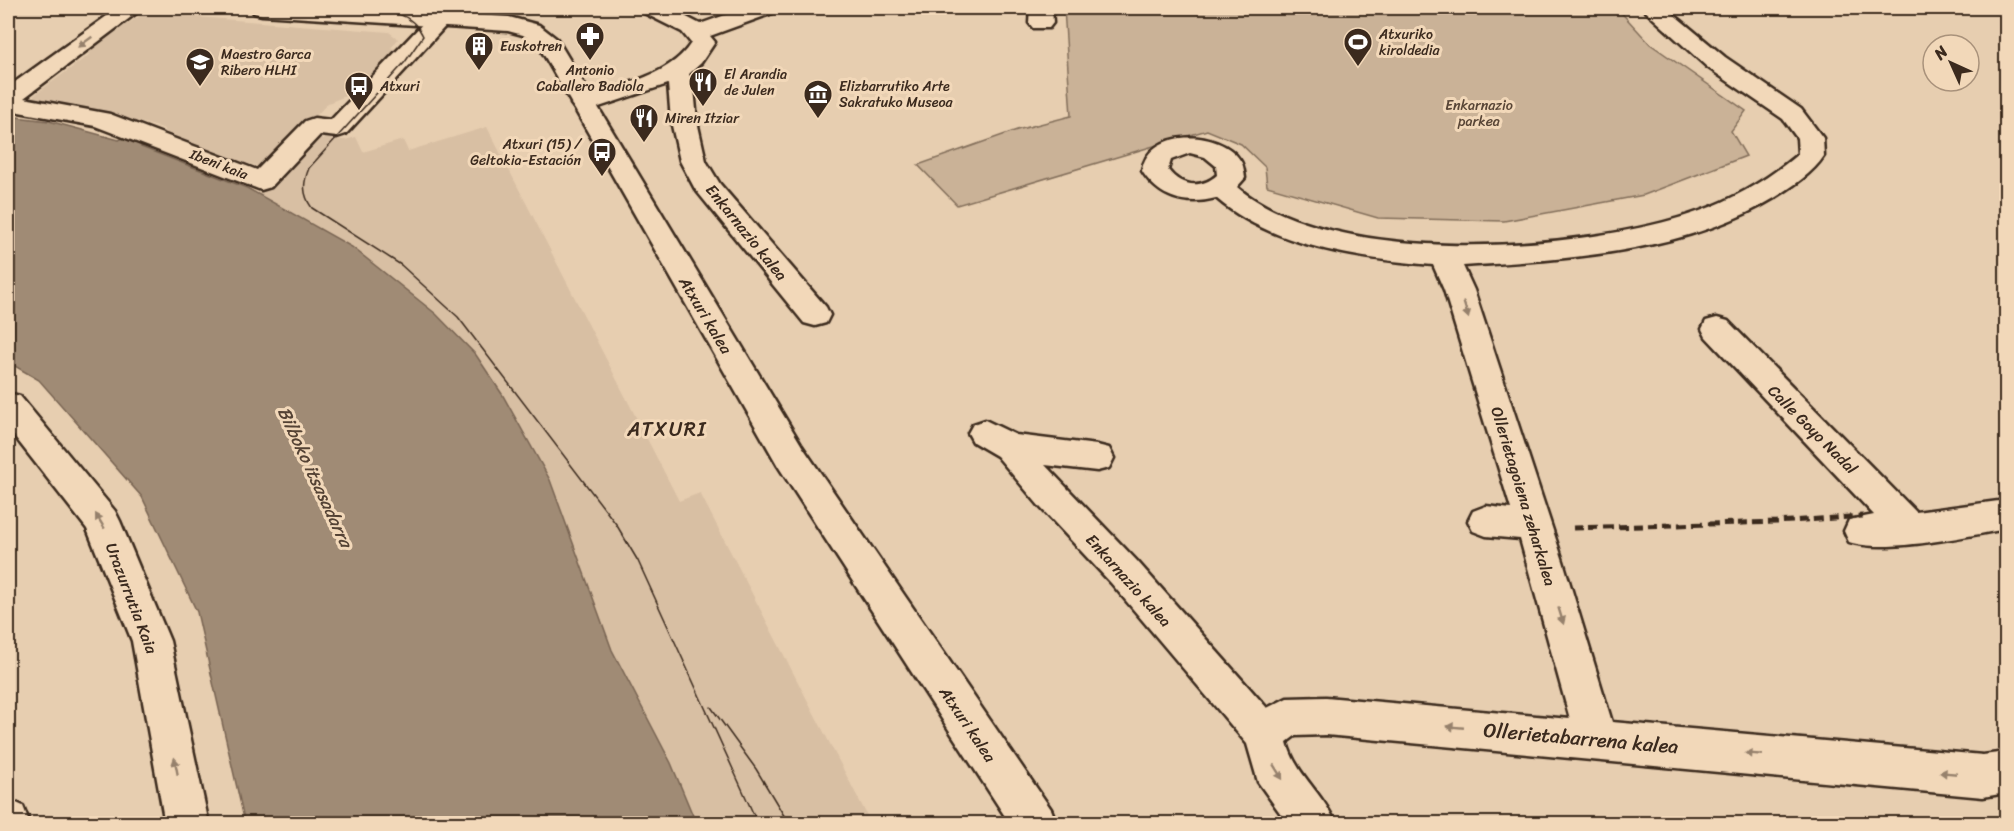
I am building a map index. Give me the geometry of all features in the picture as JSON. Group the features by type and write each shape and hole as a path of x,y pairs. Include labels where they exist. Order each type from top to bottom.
{"street":[{"path":"8,101 132,8"},
{"name":"Atxuri kalea","path":"262,8 440,16 486,21 531,30 549,44 790,456 1036,824"},
{"path":"584,104 676,73 693,58 703,42 697,33 652,8"},
{"path":"697,33 765,8"},
{"path":"1221,188 1246,208 1299,231 1384,248 1444,256 1546,250 1612,241 1689,224 1751,200 1790,177 1811,156 1810,138 1792,114 1716,62 1653,8"},
{"name":"Ibeni kaia","path":"8,101 101,119 261,181 314,126 337,129 440,16"},
{"name":"Enkarnazio kalea","path":"676,73 682,88 684,121 693,161 710,189 815,315"},
{"name":"Ollerietagoiena zeharkalea","path":"1444,256 1459,290 1533,526 1596,739"},
{"name":"Calle Goyo Nadal","path":"1717,329 1909,528"},
{"name":"Urazurrutia Kaia","path":"8,405 102,521 151,640 187,824"},
{"name":"Enkarnazio kalea","path":"1097,458 997,440 1124,572 1265,735"},
{"path":"1862,531 1909,528 2007,514"},
{"path":"1486,521 1533,526"},
{"name":"Ollerietabarrena kalea","path":"1265,735 1287,717 1326,716 1983,776 2007,773"},
{"path":"1265,735 1274,768 1315,824"}],"shaded area":[{"name":"Maestro Garca Ribero HLHI","path":"145,13 389,32 398,39 391,48 401,49 373,80 366,79 348,95 328,103 267,168 217,156 175,140 162,128 109,114 25,102 90,54 85,52 122,23 127,24"},
{"path":"487,127 679,501 700,493 871,823 696,823 671,763 612,650 550,480 502,394 476,355 436,314 315,226 258,194 312,138 345,140 356,137 363,152 403,140 408,151"}],"green space":[{"name":"Enkarnazio parkea","path":"1064,8 1617,8 1650,44 1746,111 1731,131 1746,156 1644,195 1504,221 1378,218 1267,186 1265,167 1241,144 1207,130 957,205 918,165 1017,130 1071,116"}],"water":[{"name":"Bilboko itsasadarra","path":"8,116 49,121 119,140 125,137 145,143 141,147 247,188 352,247 436,314 476,355 502,394 550,480 612,650 671,763 696,823 245,823 197,612 142,497 39,380 8,362"}],"tram line":[{"path":"362,8 397,13 412,22 423,36 405,62 309,168 304,188 306,198 312,208 401,265 458,317 616,524 638,561 758,824"},
{"path":"711,707 756,769 789,824"}],"railway":[{"path":"1573,528 1777,522 1863,516"}],"place":[{"name":"Antonio Caballero Badiola","path":"590,62"},
{"name":"Atxuriko kiroldedia","path":"1358,68"},
{"name":"Euskotren","path":"479,72"},
{"name":"Maestro Garca Ribero HLHI","path":"200,88"},
{"name":"El Arandia de Julen","path":"703,108"},
{"name":"Atxuri","path":"359,112"},
{"name":"Elizbarrutiko Arte Sakratuko Museoa","path":"818,120"},
{"name":"Miren Itziar","path":"644,144"},
{"name":"Atxuri (15) / Geltokia-Estación","path":"602,178"}],"district":[{"name":"ATXURI","path":"667,429"}]}
